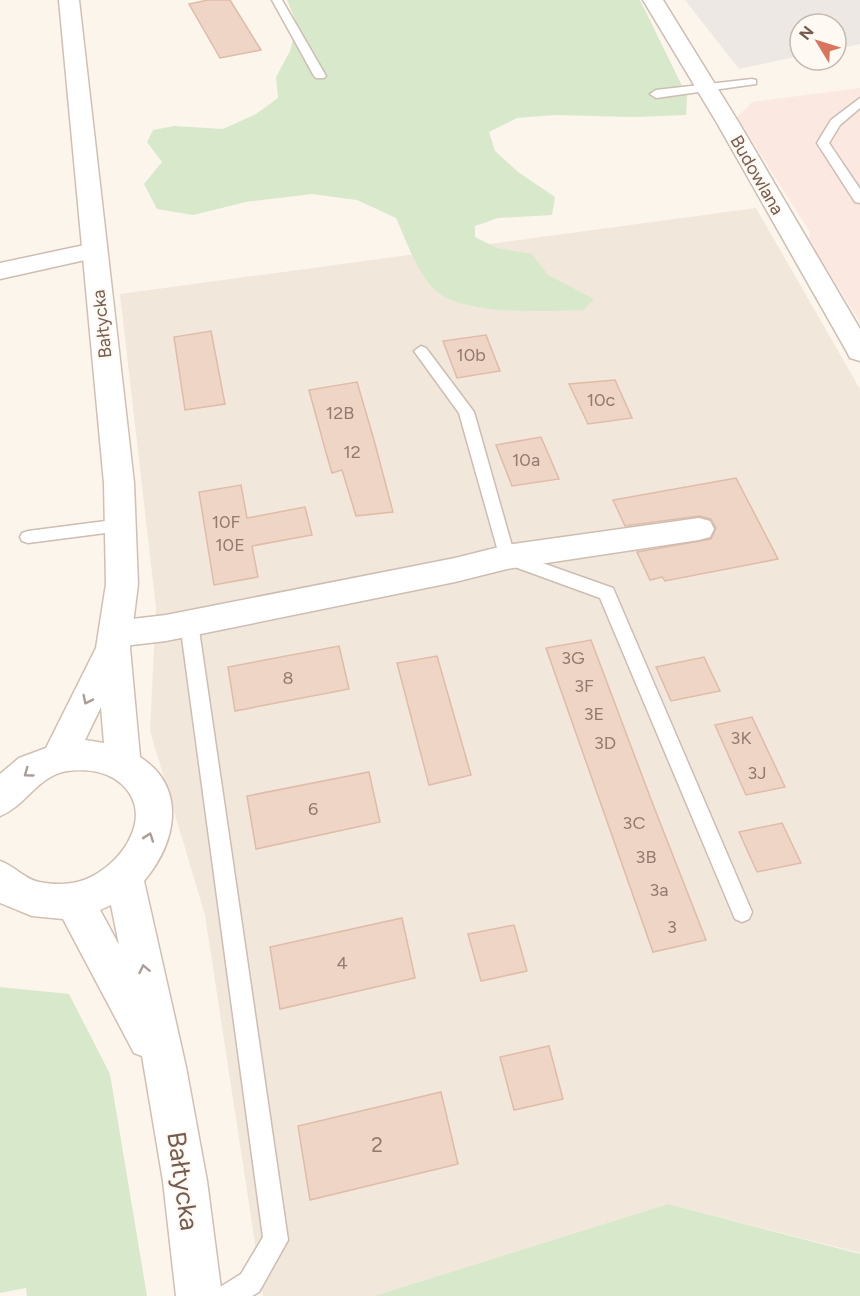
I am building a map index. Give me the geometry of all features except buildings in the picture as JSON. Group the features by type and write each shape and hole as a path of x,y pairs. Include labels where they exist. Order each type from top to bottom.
{"main road":[{"name":"Bałtycka","path":"69,0 119,483 122,584 114,641 123,762"},
{"name":"Budowlana","path":"652,0 860,352"},
{"path":"0,271 94,251"},
{"path":"114,641 189,623 455,570 507,557 699,529"},
{"name":"Bałtycka","path":"59,757 114,641"},
{"path":"0,800 15,783 35,767 59,757 82,753 103,755 123,762 140,775 151,792 155,813 152,835 141,856 124,876 109,887 73,900 54,902 36,900 19,894 0,878"},
{"name":"Bałtycka","path":"124,876 165,1067 185,1181 199,1296"},
{"name":"Bałtycka","path":"73,900 165,1067"}],"lane":[{"path":"277,0 320,76"},
{"path":"656,94 752,82"},
{"path":"860,102 835,123 823,143 860,200"},
{"path":"421,351 466,412 507,557 607,593 742,912"},
{"path":"28,537 121,525"},
{"path":"189,623 276,1240 250,1283 229,1296"}],"shaded area":[{"path":"685,0 860,0 860,44 848,46 848,12 788,12 788,59 739,69"},
{"path":"860,88 860,322 809,241 810,232 737,117 752,102"},
{"path":"756,208 860,389 860,1253 668,1204 374,1296 263,1296 205,915 150,731 156,608 120,294"}],"green space":[{"path":"287,0 640,0 687,96 686,115 634,117 555,115 517,118 489,132 495,151 518,172 555,197 552,215 498,218 475,226 475,237 497,248 532,254 548,275 594,299 584,310 507,310 466,305 449,299 436,291 424,276 396,218 357,200 312,194 246,202 193,215 157,209 144,184 162,162 147,142 153,130 174,126 223,129 256,114 278,98 276,77 290,51 297,24"},
{"path":"0,987 69,994 110,1074 147,1296 27,1296 26,1288 0,1293"},
{"path":"668,1204 860,1254 860,1296 374,1296"}]}
